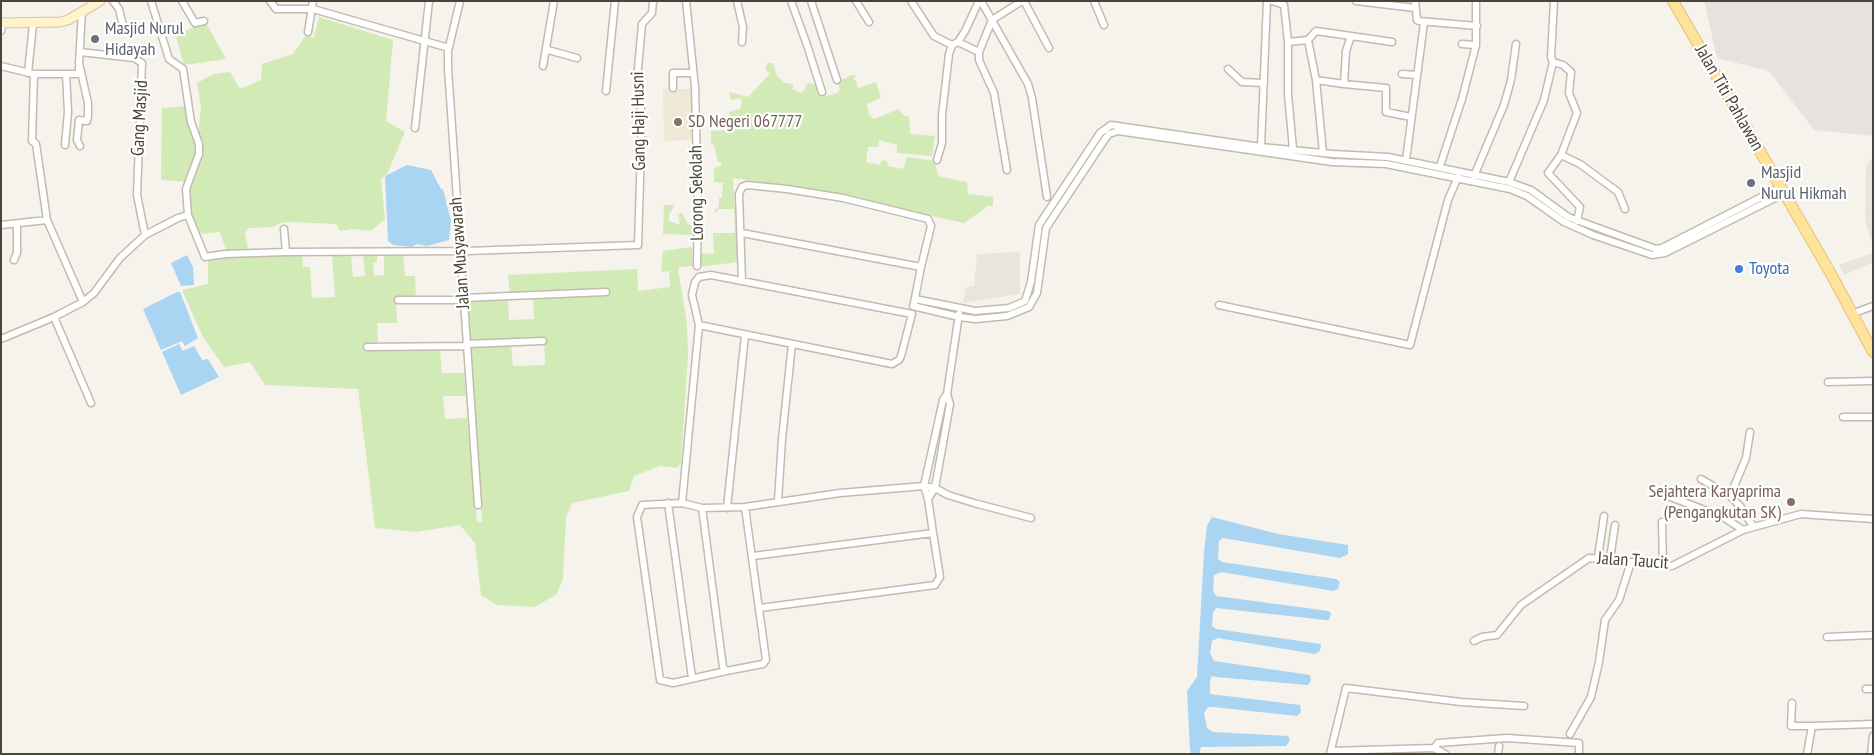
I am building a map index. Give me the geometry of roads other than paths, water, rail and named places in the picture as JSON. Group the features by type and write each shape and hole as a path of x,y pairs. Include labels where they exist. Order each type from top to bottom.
{"main road":[{"name":"Jalan Titi Pahlawan","path":"1673,1 1854,314 1873,352"}],"street":[{"path":"2,26 60,22 100,1"},
{"path":"113,1 119,9 123,26"},
{"path":"151,1 169,59 183,69 191,122 200,144 199,154 186,189 188,214 205,257 225,254 286,252 460,250"},
{"path":"182,1 195,23 204,21"},
{"path":"270,1 276,9 313,9 448,48"},
{"path":"308,32 313,1"},
{"path":"415,128 423,41 429,1"},
{"name":"Jalan Musyawarah","path":"460,1 448,48 478,505"},
{"path":"543,66 548,50 554,1"},
{"path":"606,91 615,1"},
{"name":"Gang Haji Husni","path":"460,250 638,245 642,117 637,79 642,24 652,13 653,1"},
{"name":"Lorong Sekolah","path":"686,1 693,73 698,207 696,266"},
{"path":"737,1 743,27 742,42"},
{"path":"791,1 822,92"},
{"path":"810,1 837,80"},
{"path":"856,1 869,22"},
{"path":"911,1 934,36 979,52"},
{"path":"937,160 942,143 942,114 949,54 980,1 1028,84 1032,98 1047,197"},
{"path":"1094,1 1104,25"},
{"path":"1260,147 1267,1"},
{"path":"1272,1 1284,5 1288,42 1288,94 1293,149"},
{"path":"1356,1 1415,4 1417,20 1424,23 1477,26"},
{"path":"1440,166 1462,99 1476,45 1476,1"},
{"path":"1509,182 1544,100 1553,62 1550,45 1554,1"},
{"path":"1007,170 994,93 978,60 979,52 992,20 1020,2 1049,48"},
{"path":"1,66 31,73 79,74 82,12"},
{"path":"1406,160 1424,23"},
{"path":"33,24 31,73 32,141 36,144 47,220 83,302"},
{"path":"1288,42 1308,40 1316,31 1392,42"},
{"path":"1344,84 1346,51 1351,36"},
{"path":"1308,40 1316,80 1323,153"},
{"path":"1462,44 1476,45"},
{"path":"1474,176 1504,105 1511,80 1516,44"},
{"path":"548,50 577,58"},
{"name":"Gang Masjid","path":"80,52 134,58 142,63 136,196 145,235"},
{"path":"1553,62 1563,65 1571,72 1569,94 1577,109 1561,155 1548,174 1580,208 1577,221"},
{"path":"79,64 88,102 88,119 79,120 77,130 77,140 80,146"},
{"path":"1228,68 1242,82 1264,83"},
{"path":"673,88 673,73 693,73"},
{"path":"65,145 68,112 66,74"},
{"path":"1402,74 1417,75"},
{"path":"1316,80 1386,88 1386,112 1411,117"},
{"path":"1020,308 1029,293 1039,225 1100,133 1111,125 1144,129 1198,142 1333,154 1371,155 1440,166 1458,175 1519,192 1566,219 1644,253 1659,252 1783,190"},
{"path":"914,303 959,313 1029,307 1037,293 1046,228 1109,134 1118,131 1184,139"},
{"path":"1226,145 1332,162 1386,164 1509,182 1531,190 1566,219 1577,221 1659,252"},
{"path":"1332,162 1333,154"},
{"path":"1561,155 1580,164 1618,192 1625,209"},
{"path":"1219,305 1410,345 1448,200 1458,175"},
{"path":"699,326 886,364 895,364 901,356 912,314 920,267 931,226 928,219 843,198 787,189 742,186 739,194 742,233 742,280"},
{"path":"1,339 54,317 83,302 94,293 120,258 145,235 188,214"},
{"path":"1,225 47,220"},
{"path":"14,260 17,253 17,224"},
{"path":"1039,225 1046,228"},
{"path":"284,229 286,252"},
{"path":"742,233 920,267"},
{"path":"682,503 699,326 692,300 693,288 699,277 711,275 742,280 912,314"},
{"path":"398,300 606,292"},
{"path":"1854,314 1873,306"},
{"path":"928,499 935,488 950,404 947,394 959,313"},
{"path":"54,317 91,403"},
{"path":"727,508 745,335"},
{"path":"367,347 543,341"},
{"path":"778,501 782,439 792,344"},
{"path":"1828,382 1873,381"},
{"path":"760,608 935,585 940,577 928,499 924,486 942,400 947,394"},
{"path":"1843,417 1873,417"},
{"path":"1730,496 1744,464 1750,432"},
{"path":"928,469 938,471"},
{"path":"1702,479 1730,496 1740,506 1752,526"},
{"path":"745,507 766,662 673,682 660,680 638,517 642,506 682,503 702,508 745,507 840,493 924,486 935,488 957,498 1031,518"},
{"path":"1655,491 1724,517 1743,530"},
{"path":"668,504 692,678"},
{"path":"702,508 726,671"},
{"name":"Jalan Taucit","path":"1474,641 1482,637 1497,635 1521,605 1588,558 1598,557 1663,565 1678,564 1706,547 1752,526 1802,514 1873,519"},
{"path":"1598,557 1604,516"},
{"path":"1662,522 1663,565"},
{"path":"1610,559 1615,525"},
{"path":"753,556 933,533"},
{"path":"1570,734 1591,697 1605,620 1619,600 1631,562"},
{"path":"1826,637 1873,635"},
{"path":"1445,754 1434,748 1331,753 1346,688 1461,702 1524,706"},
{"path":"1792,704 1791,726 1873,724"},
{"path":"1807,754 1812,726"},
{"path":"1871,754 1873,736"},
{"path":"1434,748 1438,743 1507,738 1580,743 1579,754"}],"water":[{"path":"407,165 431,170 441,189 443,189 451,221 449,240 427,246 416,244 412,247 393,245 388,241 385,176"},
{"path":"187,255 193,267 194,285 181,286 171,263"},
{"path":"180,292 198,338 185,346 182,341 161,350 143,309"},
{"path":"179,344 183,351 194,346 202,360 208,359 219,377 181,395 162,352"},
{"path":"1212,517 1278,534 1348,545 1348,554 1340,558 1223,538 1219,541 1218,559 1222,562 1336,579 1340,582 1338,589 1333,591 1221,572 1214,575 1213,590 1216,596 1329,611 1331,614 1329,620 1325,620 1216,608 1213,613 1212,626 1216,629 1321,644 1320,651 1315,654 1218,638 1212,641 1210,653 1214,661 1310,675 1311,681 1308,685 1212,676 1210,680 1210,694 1300,705 1301,712 1297,716 1213,707 1208,707 1204,713 1207,728 1213,732 1288,736 1290,740 1286,746 1201,747 1199,754 1191,754 1187,691 1197,677 1204,552 1207,526"}],"place":[{"name":"Masjid Nurul Hidayah","path":"95,39"},
{"name":"SD Negeri 067777","path":"678,122"},
{"name":"Masjid Nurul Hikmah","path":"1751,183"},
{"name":"Toyota","path":"1739,269"},
{"name":"Sejahtera Karyaprima (Pengangkutan SK)","path":"1791,502"}]}
